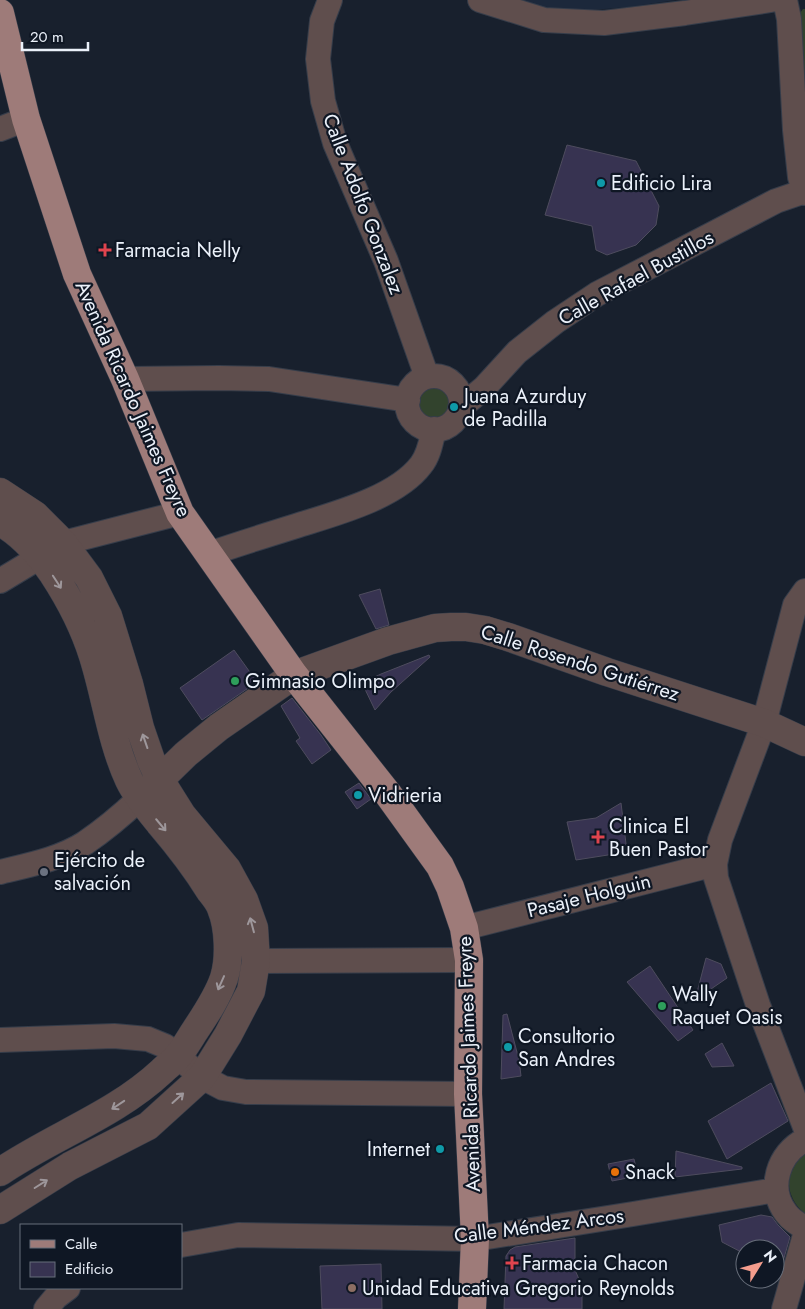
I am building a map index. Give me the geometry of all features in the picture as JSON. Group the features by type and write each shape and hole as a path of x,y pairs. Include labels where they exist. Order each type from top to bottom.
{"main road":[{"name":"Avenida Ricardo Jaimes Freyre","path":"0,12 26,119 77,274 125,379 180,513 294,674 388,794 440,866 450,887 464,928 469,960 468,1094 475,1238 472,1309"}],"street":[{"name":"Calle Adolfo Gonzalez","path":"330,0 322,21 318,59 323,101 335,143 386,261 427,377"},
{"path":"480,0 544,20 604,23 771,0"},
{"path":"785,0 789,19 800,176 805,192"},
{"path":"0,129 26,119"},
{"name":"Calle Rafael Bustillos","path":"460,408 484,388 517,352 555,322 597,294 776,200 805,192"},
{"path":"435,376 450,381 459,393 461,401 458,416 453,422 441,428 425,428 418,424 408,408 410,392 414,385 427,377 435,376"},
{"path":"125,379 269,379 408,400"},
{"path":"209,554 355,506 389,491 422,465 429,451 434,429"},
{"path":"0,492 35,515 52,550 61,586 79,619 94,656 117,747 129,780 140,799 200,876 221,908 228,946 227,967 223,980 205,1015 178,1056 147,1085 109,1111 16,1161 0,1172"},
{"path":"0,581 52,550 180,513"},
{"path":"0,522 8,526 27,542 52,550 89,578 108,616 151,760 160,780 182,814 227,870 244,900 254,928 256,961 250,991 228,1035 202,1077 148,1126 70,1166 0,1210"},
{"path":"805,591 795,605 764,723 720,840 715,864 716,878 758,1006 805,1126"},
{"name":"Calle Rosendo Gutiérrez","path":"0,872 39,863 83,844 114,822 186,754 218,727 294,674 397,638 435,628 466,627 508,637 607,672 764,723 805,742"},
{"name":"Pasaje Holguin","path":"464,928 715,864"},
{"path":"256,961 469,960"},
{"path":"0,1040 114,1036 148,1039 165,1046 202,1077 223,1088 246,1092 468,1094"},
{"path":"805,1140 788,1152 781,1164 777,1176 776,1190 786,1214 805,1228"},
{"name":"Calle Méndez Arcos","path":"182,1245 238,1235 475,1238 776,1190"},
{"path":"784,1309 805,1235"},
{"path":"46,1309 56,1296 66,1289"}],"shaded area":[{"path":"514,0 676,0 629,7 559,11"}],"green space":[{"path":"805,9 805,154 797,17"},
{"path":"433,383 447,389 453,403 447,417 433,423 419,417 413,403 419,389"},
{"path":"805,1154 805,1214 793,1200 789,1184 792,1168"}],"building":[{"name":"Edificio Lira","path":"567,145 636,161 659,206 656,225 636,245 607,255 596,250 592,226 545,215"},
{"path":"380,589 389,625 376,629 359,595"},
{"path":"234,650 257,682 202,720 180,688"},
{"path":"429,655 430,657 391,692 375,710 362,683"},
{"path":"292,698 331,750 312,764 296,741 300,738 281,706"},
{"name":"Vidrieria","path":"359,783 371,799 357,809 345,792"},
{"name":"Clinica El Buen Pastor","path":"621,803 627,852 576,860 567,822 596,818"},
{"path":"706,958 721,964 727,978 695,1000"},
{"name":"Wally Raquet Oasis","path":"650,966 693,1030 678,1041 627,982"},
{"path":"507,1014 519,1060 521,1076 501,1079 503,1015"},
{"path":"722,1043 734,1066 712,1067 705,1054"},
{"path":"771,1083 788,1121 727,1159 708,1121"},
{"path":"676,1151 742,1167 742,1169 675,1177"},
{"path":"634,1159 638,1176 612,1181 608,1164"},
{"path":"761,1215 772,1217 790,1237 785,1254 785,1239 735,1239 735,1249 722,1242 719,1225"},
{"path":"575,1238 575,1270 582,1286 582,1309 504,1309 506,1256 510,1250 515,1247"},
{"name":"Unidad Educativa Gregorio Reynolds","path":"381,1264 382,1309 322,1309 320,1266"}],"place":[{"name":"Edificio Lira","path":"601,183"},
{"name":"Farmacia Nelly","path":"105,250"},
{"name":"Juana Azurduy de Padilla","path":"454,407"},
{"name":"Gimnasio Olimpo","path":"235,681"},
{"name":"Vidrieria","path":"358,795"},
{"name":"Clinica El Buen Pastor","path":"598,837"},
{"name":"Ejército de salvación","path":"44,872"},
{"name":"Wally Raquet Oasis","path":"662,1006"},
{"name":"Consultorio San Andres","path":"508,1047"},
{"name":"Internet","path":"440,1149"},
{"name":"Snack","path":"615,1172"},
{"name":"Farmacia Chacon","path":"512,1263"},
{"name":"Unidad Educativa Gregorio Reynolds","path":"352,1288"}]}
